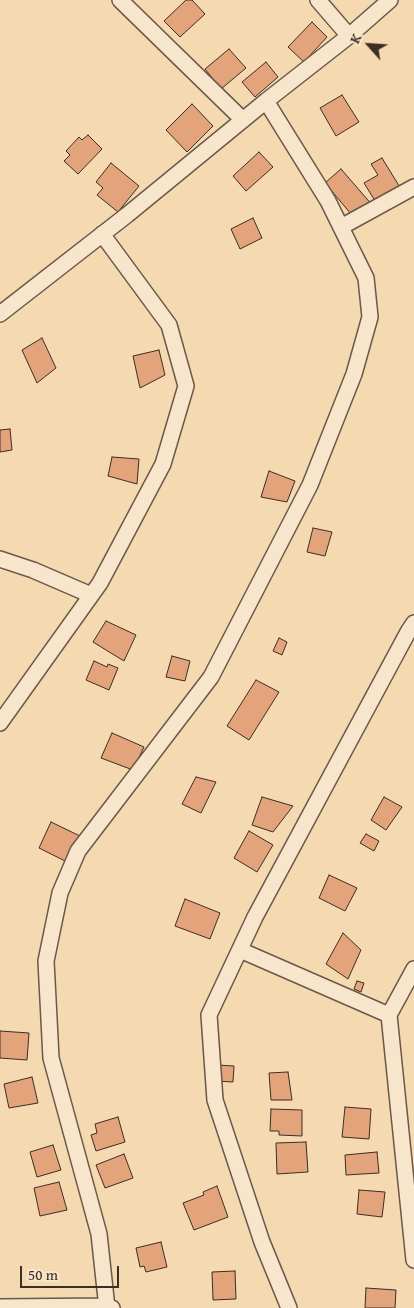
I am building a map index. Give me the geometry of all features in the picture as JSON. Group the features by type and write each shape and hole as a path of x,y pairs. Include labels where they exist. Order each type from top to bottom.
{"street":[{"path":"120,0 243,120"},
{"path":"318,0 349,36"},
{"path":"0,314 349,36 390,0"},
{"path":"0,1307 108,1308 99,1234 51,1058 46,961 60,893 78,851 211,677 310,485 354,374 370,316 366,278 328,201 266,101"},
{"path":"340,227 414,187"},
{"path":"0,723 100,583 163,464 186,386 169,325 102,234"},
{"path":"0,559 33,570 91,595"},
{"path":"289,1308 262,1242 215,1100 210,1015 255,917 414,623"},
{"path":"240,950 389,1015"},
{"path":"414,969 389,1015 414,1260"}],"building":[{"path":"186,0 192,0 205,14 180,37 164,21"},
{"path":"312,22 327,37 304,62 288,47"},
{"path":"229,49 246,68 221,89 205,69"},
{"path":"266,62 278,77 255,97 242,82"},
{"path":"342,95 359,122 336,136 320,108"},
{"path":"192,104 213,126 187,152 166,130"},
{"path":"88,135 102,149 78,174 64,161 70,155 66,151 79,137 82,140"},
{"path":"259,152 273,167 246,191 233,176"},
{"path":"382,158 401,189 377,204 364,183 378,175 371,164"},
{"path":"111,163 139,186 118,212 97,195 103,188 96,182"},
{"path":"341,169 373,206 356,220 325,183"},
{"path":"253,218 262,238 240,249 231,229"},
{"path":"42,338 56,368 37,383 22,350"},
{"path":"159,350 165,375 140,388 133,356"},
{"path":"10,429 12,450 0,452 0,430"},
{"path":"112,457 139,459 137,484 108,476"},
{"path":"269,471 295,481 287,502 261,497"},
{"path":"313,528 332,532 325,556 307,552"},
{"path":"106,621 136,635 124,661 93,642"},
{"path":"279,638 287,642 282,655 273,651"},
{"path":"172,656 190,661 185,681 166,677"},
{"path":"94,661 107,667 108,664 118,668 109,690 86,680"},
{"path":"256,680 279,692 249,740 227,726"},
{"path":"112,733 144,747 133,770 101,758"},
{"path":"196,777 216,782 201,813 182,804"},
{"path":"262,797 293,806 273,832 252,825"},
{"path":"384,797 402,807 386,830 371,820"},
{"path":"51,822 80,836 67,862 39,848"},
{"path":"249,831 273,845 257,872 234,858"},
{"path":"366,834 379,841 374,851 360,843"},
{"path":"329,875 357,888 345,911 319,898"},
{"path":"185,899 220,913 210,939 175,926"},
{"path":"343,933 361,950 348,979 326,964"},
{"path":"357,981 364,983 361,992 354,989"},
{"path":"0,1031 29,1033 27,1060 0,1058"},
{"path":"217,1065 234,1066 233,1082 215,1081"},
{"path":"288,1072 292,1100 271,1100 269,1073"},
{"path":"32,1077 38,1103 9,1108 4,1084"},
{"path":"345,1107 371,1109 369,1139 342,1137"},
{"path":"271,1109 302,1110 302,1136 279,1135 279,1131 270,1131"},
{"path":"118,1117 125,1142 96,1151 91,1135 97,1133 95,1124"},
{"path":"306,1142 308,1172 277,1174 276,1143"},
{"path":"53,1145 61,1170 37,1177 30,1152"},
{"path":"377,1152 379,1173 346,1175 345,1155"},
{"path":"124,1154 133,1178 105,1188 96,1165"},
{"path":"59,1182 67,1210 40,1216 34,1188"},
{"path":"217,1186 228,1217 194,1230 183,1203 204,1195 203,1192"},
{"path":"359,1190 385,1192 382,1217 357,1214"},
{"path":"161,1242 167,1267 146,1272 144,1266 140,1267 136,1248"},
{"path":"235,1271 236,1299 213,1300 212,1272"},
{"path":"366,1288 396,1290 395,1308 365,1308"}]}
